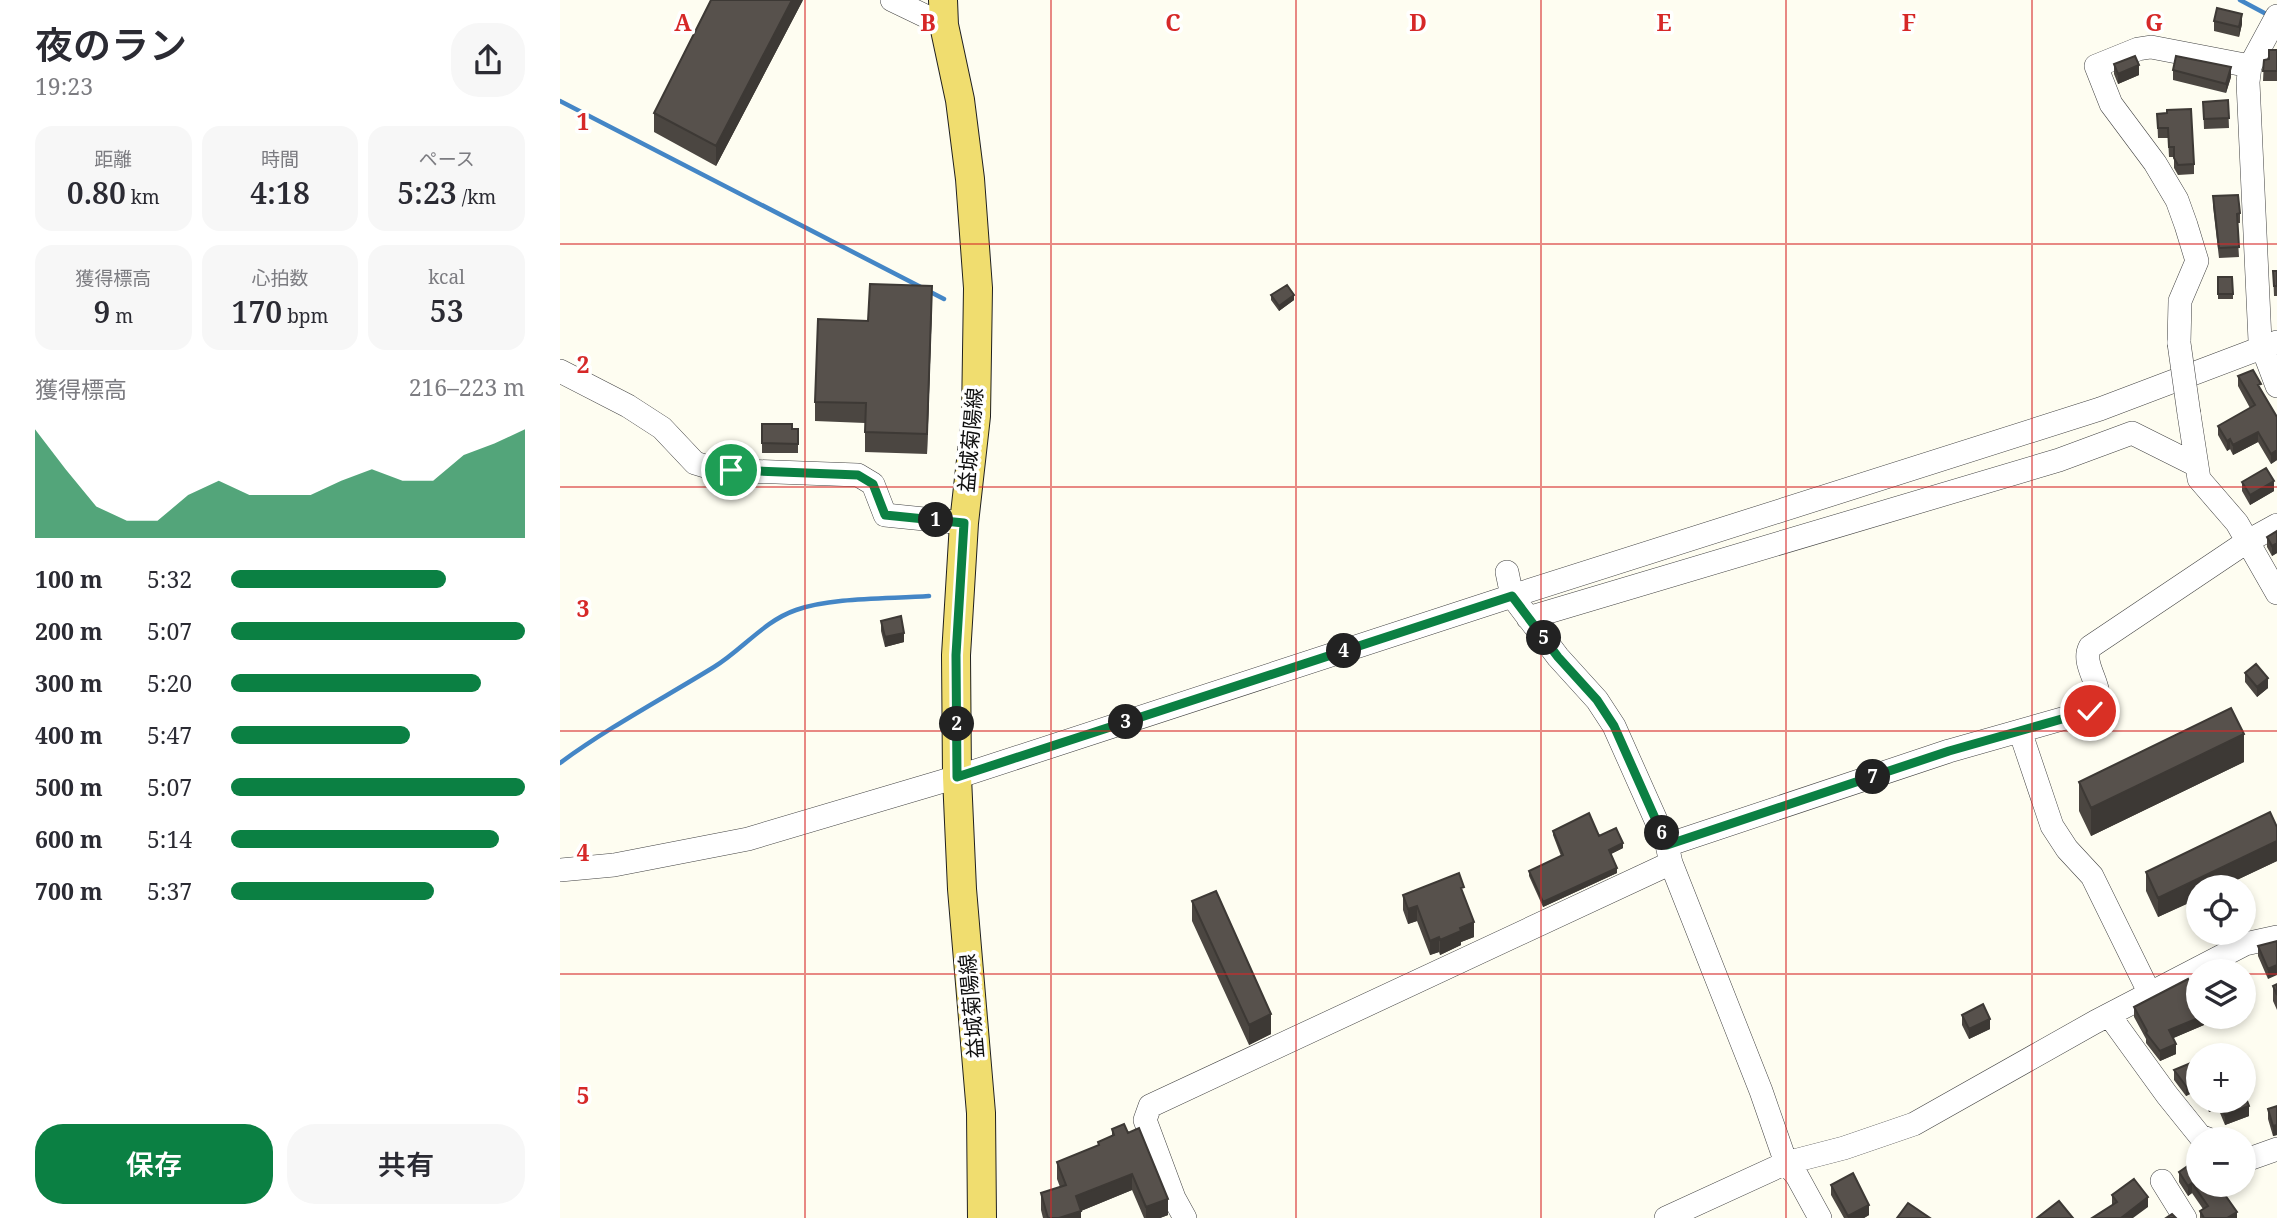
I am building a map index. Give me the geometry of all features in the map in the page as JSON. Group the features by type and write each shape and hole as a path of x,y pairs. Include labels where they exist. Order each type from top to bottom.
{"main road":[{"name":"益城菊陽線","path":"944,12 960,100 978,288 976,416 964,523 956,655 957,777 962,889 981,1113 982,1218"}],"street":[{"path":"892,0 944,12"},
{"path":"2277,16 2254,56 2250,131 2269,346 2277,386"},
{"path":"2254,56 2151,47 2138,49 2096,66 2111,104 2155,163 2177,200 2197,261 2180,301 2179,343 2199,479 2237,523 2277,593"},
{"path":"560,870 614,865 748,839 957,777 1512,596 2100,409 2269,346"},
{"path":"560,371 628,406 662,428 695,463 718,470 858,475 873,484 885,515 964,523"},
{"path":"1528,618 2059,460 2132,433 2196,465"},
{"path":"1185,1218 1174,1198 1145,1120 1150,1106 1669,854 1949,751 2094,709 2100,698 2087,656 2090,647 2248,541 2277,525"},
{"path":"1507,572 1512,596 1558,657 1597,700 1608,718 1669,854 1761,1091 1786,1163 1797,1176 1820,1218"},
{"path":"2020,731 2052,825 2067,849 2092,876 2150,994"},
{"path":"1666,1218 1786,1163 1844,1148 1914,1124 2109,1015 2245,944 2277,937"},
{"path":"2109,1015 2193,1127"},
{"path":"2256,1156 2277,1149"},
{"path":"2162,1181 2185,1218"}],"building":[{"path":"711,0 792,0 716,146 654,113"},
{"path":"2217,8 2242,14 2239,27 2214,21"},
{"path":"2269,50 2277,50 2277,71 2263,71 2264,60 2269,59"},
{"path":"2135,56 2139,65 2118,74 2114,64"},
{"path":"2176,56 2231,67 2226,84 2173,70"},
{"path":"2228,100 2229,118 2204,119 2203,102"},
{"path":"2191,109 2194,164 2178,165 2174,158 2174,147 2169,147 2168,128 2158,128 2157,114 2167,113 2167,110"},
{"path":"2238,195 2239,247 2219,248 2213,196"},
{"path":"2273,271 2277,271 2277,286 2274,286"},
{"path":"2218,277 2232,277 2233,294 2218,294"},
{"path":"870,284 932,286 927,434 865,432 866,403 815,402 818,319 868,321"},
{"path":"1287,285 1294,295 1279,306 1271,295"},
{"path":"2253,370 2261,384 2258,385 2277,417 2277,450 2271,454 2258,432 2233,445 2230,439 2227,441 2218,426 2255,405 2238,376"},
{"path":"762,424 792,424 792,429 798,429 798,444 762,443"},
{"path":"2266,468 2274,481 2250,495 2242,482"},
{"path":"2277,531 2277,543 2272,546 2267,537"},
{"path":"901,616 904,633 885,637 881,621"},
{"path":"2256,664 2268,678 2257,687 2245,673"},
{"path":"2231,708 2244,734 2091,808 2079,782"},
{"path":"2270,812 2277,827 2277,841 2206,875 2186,875 2186,885 2158,898 2146,872"},
{"path":"1589,813 1599,836 1616,828 1623,843 1609,850 1617,868 1543,902 1529,871 1563,855 1553,831"},
{"path":"1459,873 1464,887 1461,888 1474,922 1460,928 1461,931 1440,940 1439,937 1430,941 1417,906 1408,909 1403,895"},
{"path":"1216,891 1271,1014 1249,1025 1192,901"},
{"path":"2277,941 2277,965 2268,969 2258,946"},
{"path":"2186,980 2186,1023 2169,1030 2176,1044 2160,1051 2146,1033 2134,1007"},
{"path":"1983,1004 1990,1019 1969,1029 1962,1015"},
{"path":"2186,1065 2186,1086 2174,1070"},
{"path":"2277,1106 2277,1125 2273,1126 2268,1109"},
{"path":"1124,1124 1128,1133 1139,1128 1168,1199 1146,1207 1132,1174 1076,1196 1081,1211 1059,1218 1048,1218 1041,1193 1066,1185 1057,1162 1099,1145 1098,1142 1114,1135 1112,1129"},
{"path":"2186,1167 2186,1183 2179,1172"},
{"path":"1853,1173 1869,1205 1848,1216 1831,1185"},
{"path":"2134,1179 2148,1197 2121,1218 2092,1218 2117,1202 2112,1195"},
{"path":"2202,1197 2226,1197 2237,1212 2227,1218 2204,1218 2200,1211 2208,1206"},
{"path":"2059,1201 2073,1218 2037,1218"},
{"path":"1908,1203 1930,1218 1897,1218"}],"waterway":[{"path":"2240,0 2270,16"},
{"path":"560,101 944,299"},
{"path":"560,763 714,667 784,615 826,603 929,596"}],"route":[{"path":"731,470 858,475 873,484 885,515 964,523 956,655 957,777 1512,596 1558,657 1597,700 1614,726 1667,845 1949,751 2090,711"}]}
